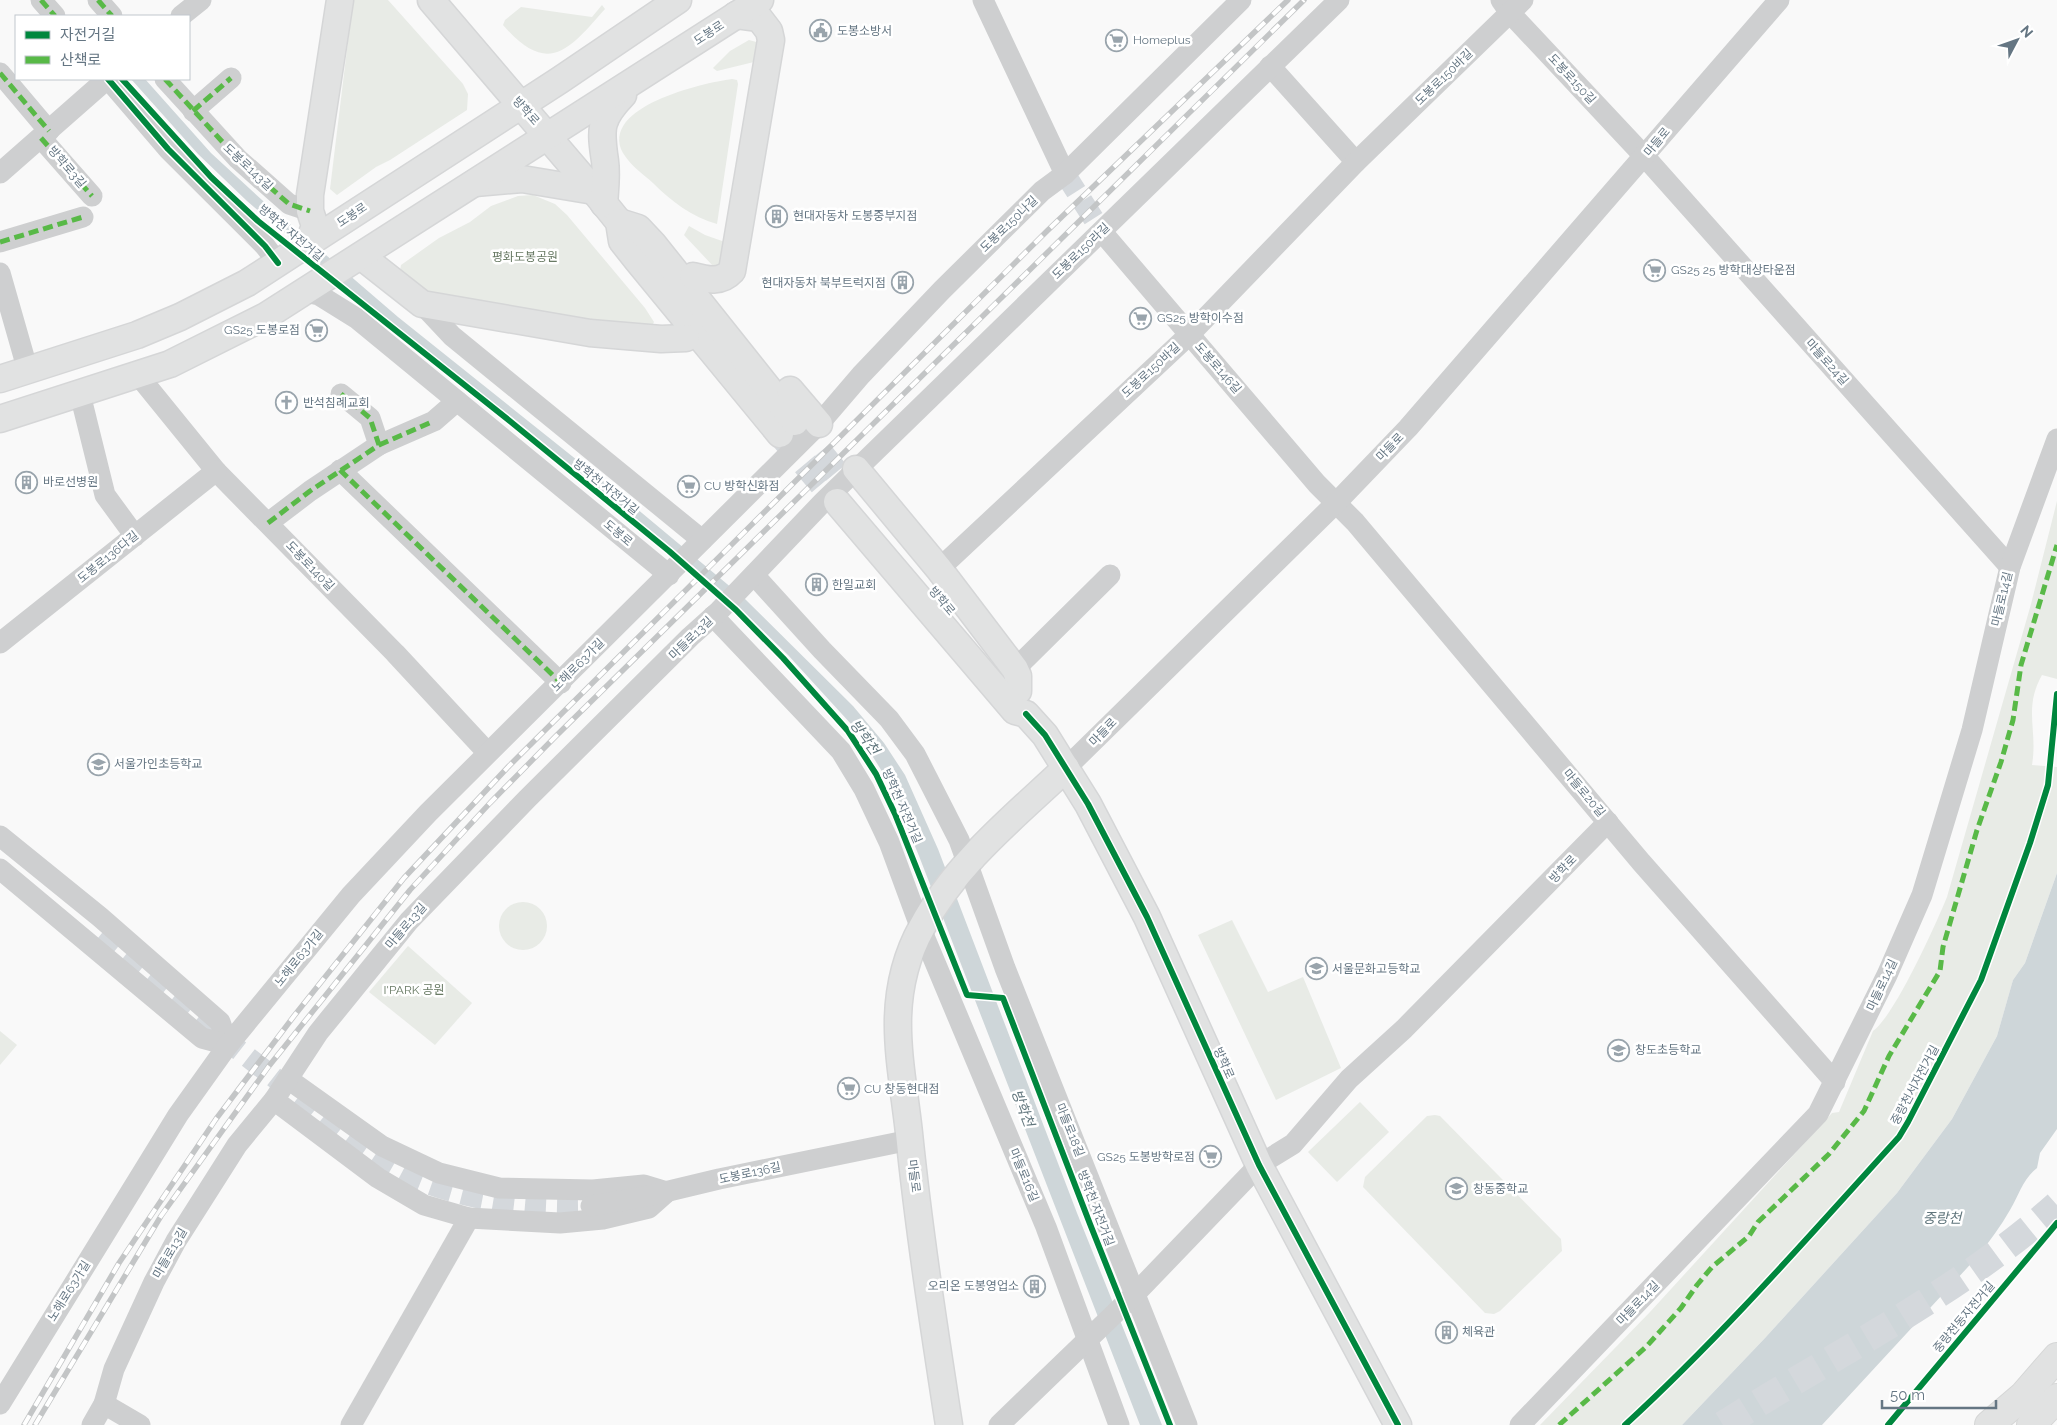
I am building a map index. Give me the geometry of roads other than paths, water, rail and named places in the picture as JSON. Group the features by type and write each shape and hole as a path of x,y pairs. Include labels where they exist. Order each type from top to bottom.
{"highway":[{"path":"1989,1425 2023,1396 2057,1357"},
{"path":"2031,1425 2057,1398"},
{"path":"2050,1425 2057,1418"}],"main road":[{"path":"317,239 310,211 310,195 340,0"},
{"name":"방학로","path":"431,0 606,206 638,228 645,252 795,434"},
{"name":"도봉로","path":"0,420 170,364 304,293 760,0"},
{"name":"도봉로","path":"0,379 137,335 180,317 248,283 521,105 676,1"},
{"path":"693,276 706,280 719,279 728,276 732,271 771,40 769,31 759,18 736,15"},
{"path":"475,183 522,179 606,206 606,173 602,150 603,122 606,115 638,79"},
{"path":"645,252 672,253 693,276 795,434 686,338 639,281 645,252"},
{"path":"356,259 422,304 590,333 661,339 686,338"},
{"path":"842,491 939,569 1015,692"},
{"name":"방학로","path":"842,491 1015,692 1045,735 1088,804 1147,917 1259,1165 1398,1425"},
{"name":"마들로","path":"949,1425 910,1140 898,1017 902,983 908,959 923,924 962,869 1066,768"}],"street":[{"path":"41,0 54,15"},
{"path":"98,0 111,15"},
{"path":"983,0 1065,174"},
{"name":"도봉로150나길","path":"795,434 861,375 942,290 1042,191 1065,174 1241,0"},
{"name":"도봉로150라길","path":"842,491 1270,66 1339,0"},
{"name":"마들로","path":"1066,768 1336,503 1408,428 1779,0"},
{"name":"도봉로150길","path":"1512,4 1645,156"},
{"name":"도봉로150바길","path":"939,569 1189,335 1512,4"},
{"path":"1270,66 1356,162"},
{"name":"방학로3길","path":"0,73 92,196"},
{"path":"193,111 231,78"},
{"name":"방학로3길","path":"0,173 107,80"},
{"path":"109,80 168,148 281,261"},
{"name":"도봉로143길","path":"166,80 218,138 260,179 289,204 310,211"},
{"name":"마들로24길","path":"1645,156 2010,567"},
{"path":"0,242 83,217"},
{"name":"도봉로146길","path":"1102,232 1317,484 1336,503"},
{"path":"0,273 28,371"},
{"name":"도봉로","path":"304,293 319,295 342,308 671,573"},
{"path":"422,304 452,336 699,544 795,434"},
{"name":"도봉로140길","path":"138,375 216,470 395,652 488,752"},
{"path":"80,394 106,495 135,536"},
{"path":"341,394 370,418 379,445"},
{"path":"268,523 340,470 379,445 434,421 457,401"},
{"name":"마들로14길","path":"1520,1425 1818,1114 1883,984 1922,894 1972,730 2010,567 2057,439"},
{"name":"도봉로136다길","path":"0,643 216,470"},
{"path":"340,470 561,683"},
{"name":"마들로13길","path":"92,1425 104,1404 114,1368 176,1240 237,1145 274,1100 318,1033 409,920 484,842 754,575 842,491"},
{"name":"마들로20길","path":"1336,503 1355,522 1641,862 1835,1082"},
{"name":"노해로63가길","path":"0,1404 178,1115 228,1045 351,895 488,752 561,683 699,544"},
{"path":"754,575 889,719 915,754 962,869"},
{"path":"1015,692 1110,575"},
{"path":"716,614 841,751 864,789 889,842 923,924"},
{"name":"방학로","path":"1089,1338 1131,1298 1259,1165 1293,1144 1349,1079 1411,1022 1608,822"},
{"path":"0,836 100,918 220,1022 228,1045"},
{"path":"0,869 202,1038 228,1045"},
{"name":"마들로18길","path":"962,869 1005,968 1131,1298 1150,1327 1187,1425"},
{"name":"마들로16길","path":"923,924 1046,1227 1089,1338 1119,1425"},
{"path":"288,1079 392,1152 439,1173 499,1188 593,1190 644,1185 667,1192"},
{"path":"274,1100 378,1178 424,1206 468,1218 560,1223 603,1219 649,1208 667,1192"},
{"name":"도봉로136길","path":"591,1206 667,1192 910,1140"},
{"path":"378,1178 375,1166 377,1158 382,1153 392,1152"},
{"path":"352,1425 468,1218"},
{"path":"1005,1423 1089,1338"},
{"path":"104,1404 140,1425"}],"water":[{"name":"방학천","path":"132,80 146,80 211,153 262,200 398,317 612,488 745,599 853,706 884,743 905,775 938,849 1077,1213 1162,1425 1140,1425 919,856 888,781 851,724 788,655 722,591 513,418 356,294 247,201 198,154"},
{"name":"중랑천","path":"2057,873 2057,1129 2040,1153 2037,1168 2025,1182 1999,1227 1979,1255 1822,1425 1682,1425 1765,1338 1897,1193 1952,1119 1997,1036 2013,980 2025,963"}],"tunnel":[{"path":"1065,174 1102,232"},
{"path":"795,422 847,486"},
{"path":"780,434 837,502"},
{"path":"98,938 354,1141 400,1171 437,1187 480,1198 546,1206 591,1206"},
{"path":"1723,1425 1937,1295 2019,1237 2057,1205"}],"railway":[{"path":"24,1425 119,1263 216,1119 294,1016 404,878 509,766 1047,231 1288,0"},
{"path":"35,1425 161,1216 269,1066 410,890 490,803 556,736 1304,0"}],"place":[{"name":"도봉소방서","path":"821,31"},
{"name":"Homeplus","path":"1117,40"},
{"name":"현대자동차 도봉중부지점","path":"777,216"},
{"name":"GS25 25 방학대상타운점","path":"1655,270"},
{"name":"현대자동차 북부트럭지점","path":"902,283"},
{"name":"GS25 방학이수점","path":"1141,318"},
{"name":"GS25 도봉로점","path":"316,330"},
{"name":"반석침례교회","path":"287,403"},
{"name":"바로선병원","path":"27,482"},
{"name":"CU 방학신화점","path":"688,486"},
{"name":"한일교회","path":"816,585"},
{"name":"서울가인초등학교","path":"98,764"},
{"name":"서울문화고등학교","path":"1316,969"},
{"name":"창도초등학교","path":"1619,1050"},
{"name":"CU 창동현대점","path":"848,1089"},
{"name":"GS25 도봉방학로점","path":"1211,1157"},
{"name":"창동중학교","path":"1457,1189"},
{"name":"오리온 도봉영업소","path":"1035,1286"},
{"name":"체육관","path":"1446,1332"}],"park label":[{"name":"평화도봉공원","path":"525,257"},
{"name":"I'PARK 공원","path":"414,990"}]}
